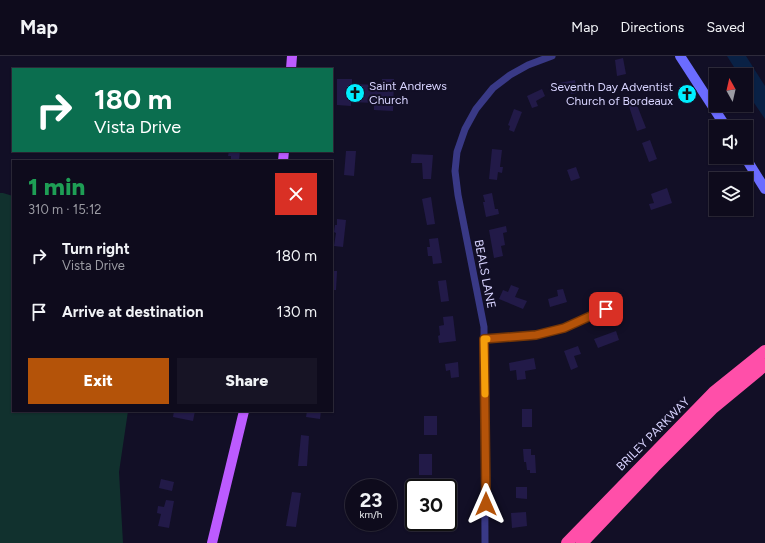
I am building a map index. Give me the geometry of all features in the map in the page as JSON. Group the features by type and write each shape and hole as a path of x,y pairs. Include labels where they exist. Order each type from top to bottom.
{"highway":[{"name":"BRILEY PARKWAY","path":"567,543 714,392 765,351"},
{"name":"BRILEY PARKWAY","path":"582,543 654,467 712,409 765,365"}],"main road":[{"path":"291,68 292,56"},
{"path":"680,56 721,120"},
{"path":"749,164 765,189"},
{"path":"212,543 244,412"}],"street":[{"name":"BEALS LANE","path":"485,543 484,327 458,195 455,171 457,152 465,129 476,109 493,88 510,75 528,65 552,56"},
{"path":"484,339 536,335 564,328 606,309"}],"green space":[{"path":"0,193 3,193 12,196 12,412 128,412 119,472 123,543 0,543"}],"water":[{"path":"727,56 746,56 765,86 765,119 753,101 753,68 735,68"}],"building":[{"path":"623,58 626,74 617,76 615,60"},
{"path":"337,79 352,79 352,84 382,85 382,79 394,79 393,111 374,110 374,103 351,102 351,106 337,105"},
{"path":"575,80 577,93 571,94 570,89 560,90 559,83"},
{"path":"542,89 545,96 536,101 538,106 532,108 527,96"},
{"path":"635,100 646,128 637,131 628,103"},
{"path":"514,109 522,112 514,132 509,130 510,126 508,125"},
{"path":"650,140 657,159 649,162 642,143"},
{"path":"492,149 502,150 500,167 503,167 502,173 498,172 497,180 489,179"},
{"path":"346,151 356,151 354,176 344,175"},
{"path":"229,152 240,152 239,160 231,160 231,156 228,156"},
{"path":"412,154 433,155 431,179 423,179 422,163 411,163"},
{"path":"576,167 580,178 571,181 567,170"},
{"path":"667,188 672,203 651,210 649,204 654,203 651,194"},
{"path":"492,193 495,209 498,209 499,214 486,217 483,195"},
{"path":"431,197 435,224 427,225 422,199"},
{"path":"337,219 346,220 343,247 334,246 336,233 334,232 335,225 337,225"},
{"path":"506,226 507,232 503,233 505,245 501,246 503,256 494,258 489,230"},
{"path":"438,238 442,263 433,264 432,256 428,256 427,247 430,247 429,239"},
{"path":"333,271 337,271 336,290 333,290"},
{"path":"446,280 449,301 441,302 438,281"},
{"path":"511,285 519,288 515,297 527,301 523,309 499,299 503,290 508,292"},
{"path":"563,289 567,302 550,307 548,299 558,296 557,290"},
{"path":"453,316 456,341 439,343 439,326 444,325 443,317"},
{"path":"616,331 619,340 598,348 594,339"},
{"path":"578,346 581,354 574,356 578,367 571,370 564,351"},
{"path":"534,358 536,369 525,371 526,379 517,380 516,370 510,371 509,363"},
{"path":"458,362 459,377 451,378 450,370 446,371 445,364"},
{"path":"522,409 532,409 532,427 522,427"},
{"path":"174,412 195,412 193,421 173,417"},
{"path":"307,412 321,412 320,419 306,417"},
{"path":"424,416 437,416 437,435 424,435"},
{"path":"301,435 309,436 307,466 298,466"},
{"path":"523,449 531,449 531,455 535,455 536,473 530,473 530,470 527,470 526,462 524,462"},
{"path":"419,454 432,454 432,475 419,475"},
{"path":"161,479 174,482 172,491 159,488"},
{"path":"516,487 527,487 527,499 516,498"},
{"path":"292,492 301,493 296,527 286,526"},
{"path":"166,500 174,501 169,528 158,526 161,514 157,513 158,506 164,507"},
{"path":"526,512 527,526 512,528 511,513"}],"slow traffic":[{"path":"485,394 484,339 487,339"}],"place":[{"name":"Saint Andrews Church","path":"355,93"},
{"name":"Seventh Day Adventist Church of Bordeaux","path":"687,94"}],"route":[{"path":"486,504 484,339 536,335 564,328 606,309"}]}
